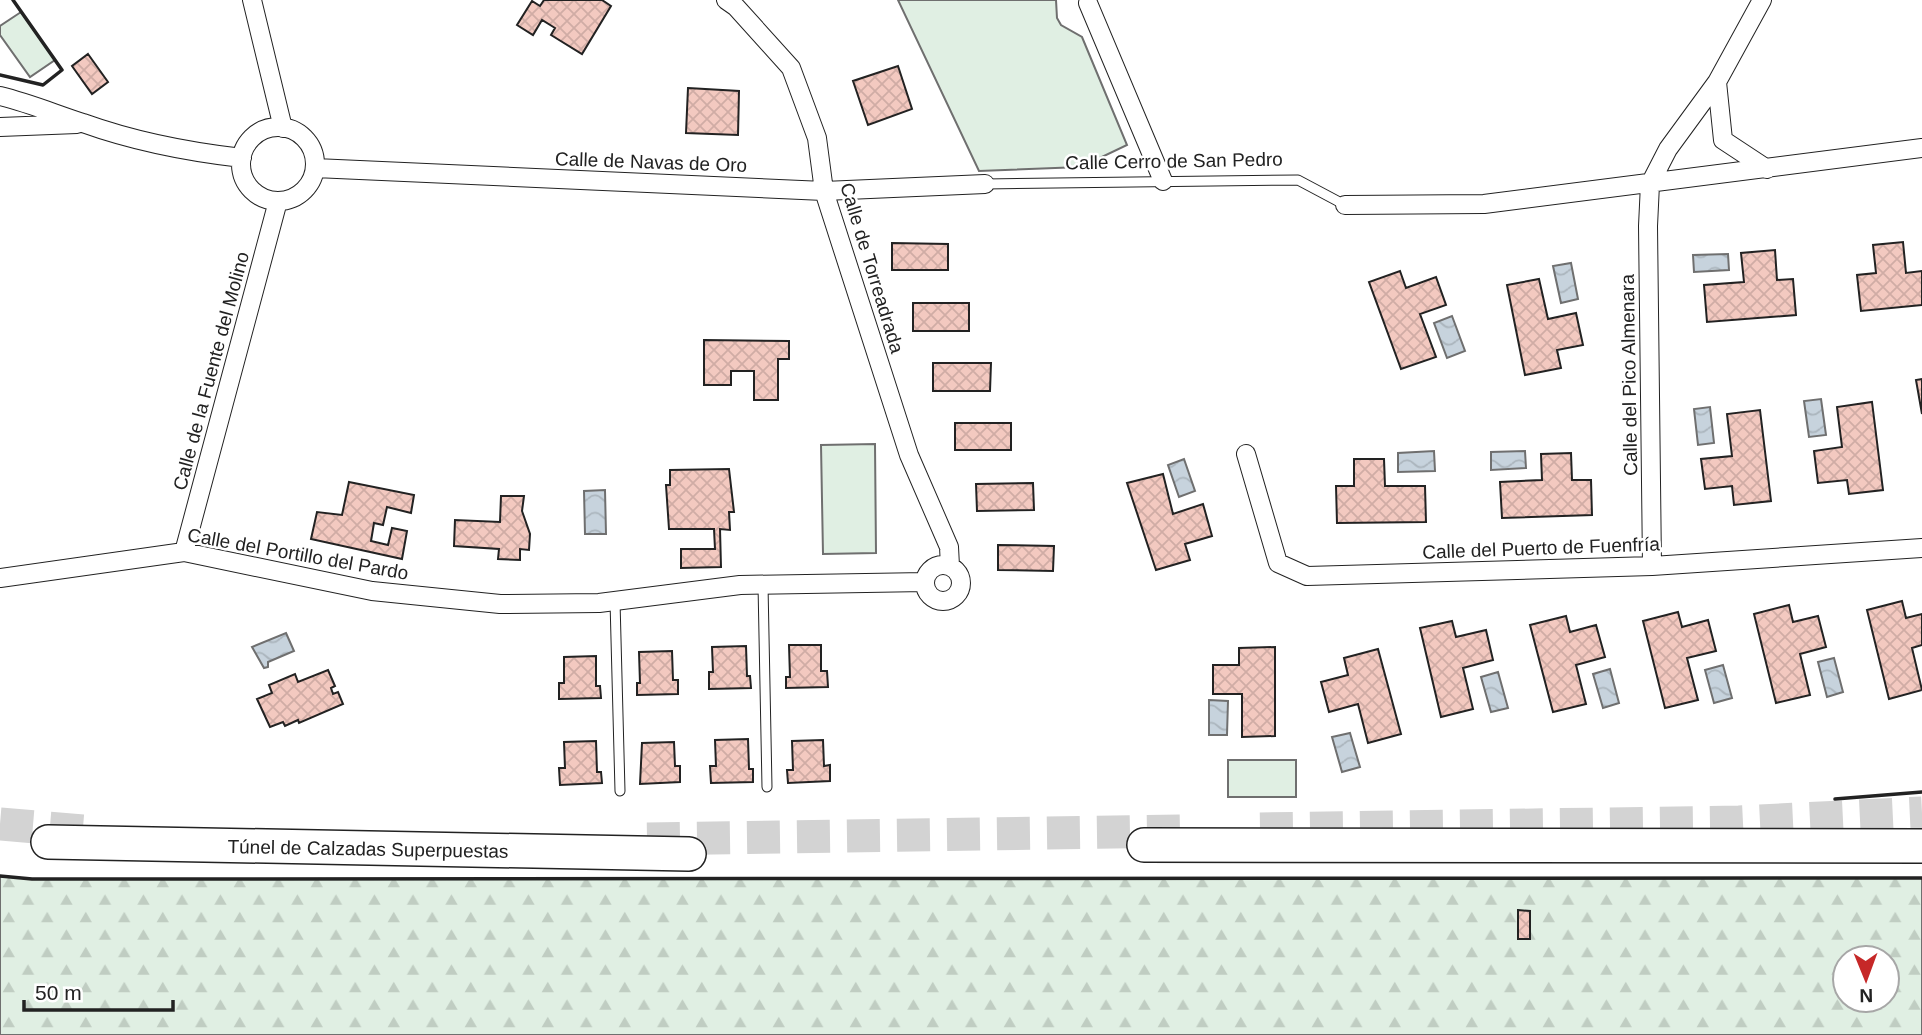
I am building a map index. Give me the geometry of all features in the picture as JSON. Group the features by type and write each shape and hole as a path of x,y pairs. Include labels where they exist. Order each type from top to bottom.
{"highway":[{"name":"Túnel de Calzadas Superpuestas","path":"48,842 689,855"},
{"path":"1144,845 1922,846"}],"street":[{"path":"252,0 283,128"},
{"name":"Calle de Torreadrada","path":"726,0 736,7 791,68 817,138 824,191 909,455 949,547 950,566"},
{"path":"1650,184 1668,149 1717,82 1762,0"},
{"path":"1088,3 1163,181"},
{"path":"1717,82 1723,140 1768,169"},
{"path":"0,96 38,105 84,124 201,153 242,158"},
{"path":"0,127 84,124"},
{"path":"283,128 301,135 309,144 315,168 307,188 289,199 278,201 255,192 246,183 242,158 254,136 265,130 283,128"},
{"name":"Calle Cerro de San Pedro","path":"1345,205 1484,204 1922,148"},
{"name":"Calle de Navas de Oro","path":"315,168 824,191 985,184"},
{"name":"Calle del Pico Almenara","path":"1650,184 1648,226 1652,566"},
{"name":"Calle de la Fuente del Molino","path":"184,552 278,201"},
{"name":"Calle del Puerto de Fuenfría","path":"1246,454 1278,563 1307,576 1652,566 1922,548"},
{"name":"Calle del Portillo del Pardo","path":"0,578 184,552 372,591 499,604 615,601 763,585 925,582"},
{"path":"950,566 961,579 955,596 944,601 933,598 925,582 933,568 950,566"}],"lane":[{"name":"Calle Cerro de San Pedro","path":"985,184 1298,180 1345,205"},
{"path":"763,585 767,787"},
{"path":"615,601 621,792"}],"green space":[{"path":"898,0 1056,0 1057,18 1061,25 1082,37 1127,145 1081,167 979,171"},
{"path":"21,12 55,60 30,77 0,35 0,26"},
{"path":"875,444 876,553 823,554 821,445"},
{"path":"1228,760 1296,760 1296,797 1228,797"},
{"path":"0,876 32,879 1922,878 1922,1035 0,1035"}],"water":[{"path":"1728,254 1729,270 1694,272 1693,255"},
{"path":"1571,263 1578,299 1561,303 1553,266"},
{"path":"1452,316 1465,351 1447,358 1434,323"},
{"path":"1821,399 1826,435 1809,437 1804,401"},
{"path":"1710,407 1714,443 1698,445 1694,409"},
{"path":"1434,451 1435,471 1398,472 1398,453"},
{"path":"1525,451 1526,468 1491,470 1491,452"},
{"path":"1184,459 1195,491 1179,497 1168,465"},
{"path":"605,490 606,534 585,534 584,491"},
{"path":"286,633 294,651 268,662 268,667 264,668 252,647"},
{"path":"1834,658 1843,692 1827,697 1818,662"},
{"path":"1723,665 1732,698 1714,703 1705,670"},
{"path":"1610,669 1619,703 1603,708 1593,674"},
{"path":"1498,672 1508,708 1491,712 1481,677"},
{"path":"1209,700 1228,701 1227,735 1209,735"},
{"path":"1350,733 1360,767 1342,772 1332,737"}],"building":[{"path":"544,0 602,0 611,6 582,54 551,35 555,28 542,20 533,35 517,25 532,1 540,6"},
{"path":"88,54 108,82 92,94 72,66"},
{"path":"898,66 912,109 868,125 853,81"},
{"path":"688,88 739,91 738,135 686,133"},
{"path":"1903,242 1906,273 1922,271 1922,305 1861,311 1857,275 1876,273 1873,245"},
{"path":"892,243 948,244 948,270 892,270"},
{"path":"1775,250 1777,280 1793,279 1796,315 1707,322 1704,285 1744,282 1741,253"},
{"path":"1400,271 1406,288 1436,277 1446,305 1420,314 1436,357 1401,369 1369,282"},
{"path":"1539,279 1548,319 1576,313 1583,345 1557,350 1561,368 1525,375 1507,285"},
{"path":"913,303 969,303 969,331 913,331"},
{"path":"704,340 789,341 789,359 778,359 778,400 754,400 754,371 731,371 731,385 704,385"},
{"path":"933,363 991,363 990,391 933,391"},
{"path":"1922,379 1922,414 1916,380"},
{"path":"1872,402 1883,490 1849,494 1847,480 1818,483 1814,451 1842,447 1837,407"},
{"path":"1760,410 1771,501 1734,505 1732,486 1705,489 1701,459 1732,456 1727,414"},
{"path":"955,423 1011,423 1011,450 955,450"},
{"path":"1571,453 1572,480 1591,480 1592,515 1502,518 1500,482 1542,480 1541,454"},
{"path":"1354,459 1384,459 1385,486 1425,486 1426,522 1337,523 1336,486 1354,486"},
{"path":"729,469 734,512 729,512 730,530 720,529 721,567 681,568 681,549 715,549 714,529 669,529 666,485 670,485 670,470"},
{"path":"1163,474 1173,514 1203,504 1212,536 1185,544 1190,560 1156,570 1127,483"},
{"path":"349,482 414,495 411,513 387,507 383,525 374,523 371,541 388,545 392,528 407,531 402,559 311,539 317,512 342,515"},
{"path":"1033,483 1034,510 977,511 976,484"},
{"path":"501,496 524,496 522,511 530,534 529,550 520,549 520,560 498,559 499,549 454,546 455,520 500,522"},
{"path":"998,545 1054,546 1053,571 998,570"},
{"path":"1902,601 1906,618 1922,614 1922,645 1912,648 1922,690 1889,699 1867,610"},
{"path":"1789,605 1793,622 1818,616 1826,647 1800,654 1810,695 1776,703 1754,614"},
{"path":"1678,612 1682,627 1708,620 1716,651 1687,658 1698,700 1665,708 1643,621"},
{"path":"1566,616 1570,632 1596,625 1605,657 1576,665 1586,704 1553,712 1530,625"},
{"path":"1452,621 1456,637 1486,630 1493,660 1463,668 1473,709 1441,717 1420,628"},
{"path":"789,645 821,645 821,671 827,671 828,687 786,688 786,677 790,677"},
{"path":"746,646 747,676 750,676 751,688 709,689 709,672 713,672 712,647"},
{"path":"1275,647 1275,736 1242,737 1242,694 1213,694 1213,665 1239,665 1239,648"},
{"path":"1378,649 1401,734 1368,743 1358,704 1329,712 1321,682 1348,675 1344,658"},
{"path":"672,651 673,680 678,680 678,694 637,695 637,683 640,683 639,652"},
{"path":"596,656 596,686 600,686 601,698 559,699 559,683 564,683 564,657"},
{"path":"328,670 335,686 331,688 333,694 338,692 343,704 299,723 298,720 285,726 283,722 270,727 257,699 272,693 269,685 295,674 298,682"},
{"path":"748,739 749,769 753,769 753,782 711,783 710,766 716,766 715,740"},
{"path":"823,740 824,766 830,765 830,781 788,783 787,770 793,770 792,741"},
{"path":"596,741 597,772 601,772 602,783 560,785 559,768 565,768 564,742"},
{"path":"674,742 675,766 680,766 680,782 640,784 642,743"},
{"path":"1518,910 1530,911 1530,939 1518,939"}],"tunnel":[{"path":"1260,829 1739,822 1922,813"},
{"path":"0,824 83,831"},
{"path":"647,839 1181,831"}],"wall":[{"path":"0,75 43,85 62,70 13,0"},
{"path":"1835,799 1922,792"},
{"path":"0,876 32,879 1922,878"}]}
